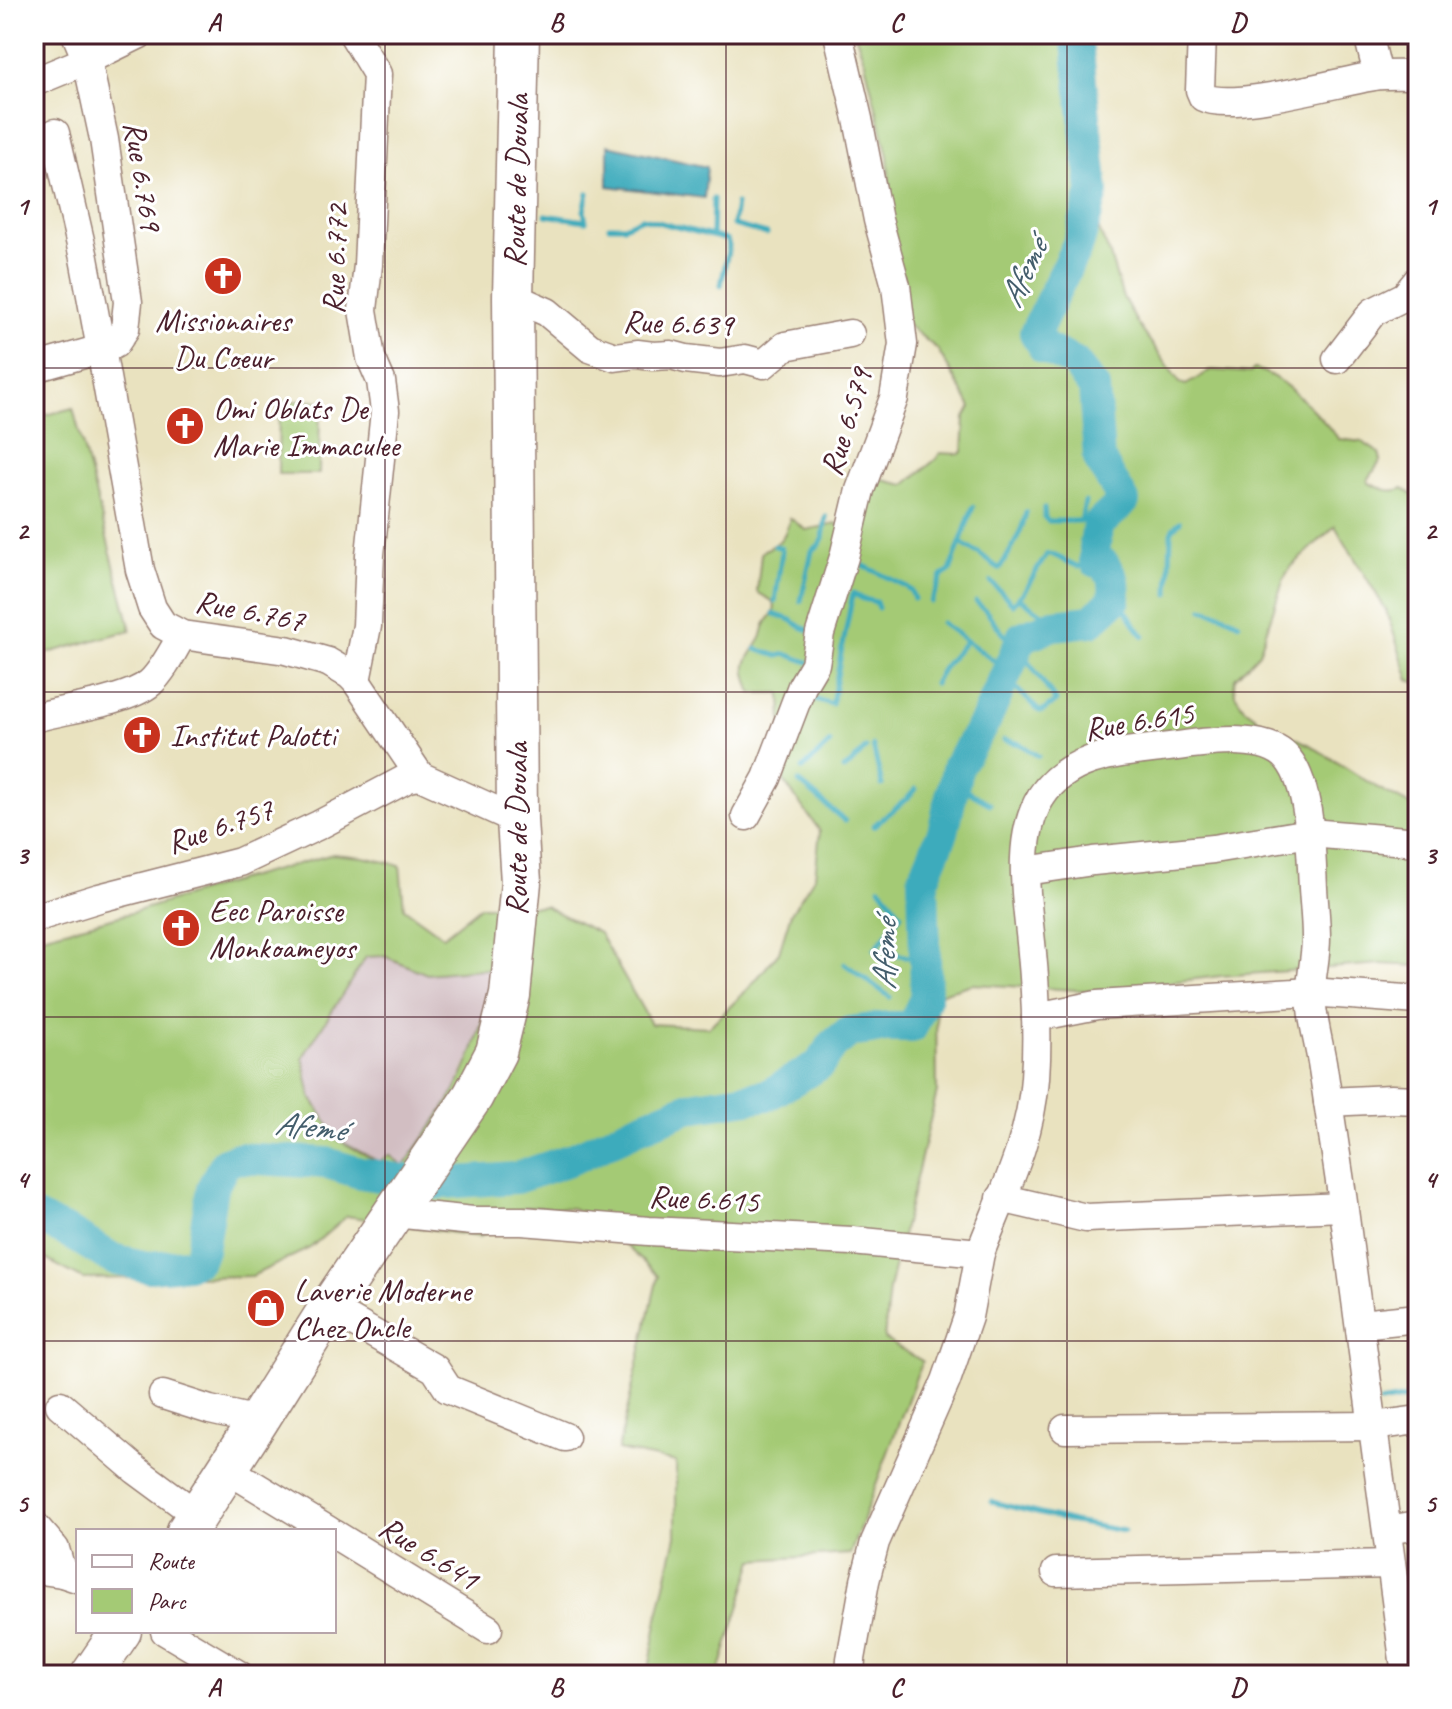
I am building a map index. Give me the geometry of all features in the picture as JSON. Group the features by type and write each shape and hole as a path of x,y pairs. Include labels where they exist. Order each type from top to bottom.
{"highway":[{"name":"Route de Douala","path":"192,1523 329,1308 473,1096 496,1052 510,995 521,882 517,820 513,297 519,34"},
{"path":"91,1675 120,1633"}],"street":[{"path":"34,82 81,47 140,34"},
{"name":"Rue 6.772","path":"353,34 377,74 363,310 371,358 381,381 385,411 370,555 367,626 356,681"},
{"name":"Rue 6.579","path":"746,816 767,778 802,686 815,664 820,633 844,557 860,490 894,398 903,344 896,286 878,220 838,34"},
{"path":"1202,34 1200,90 1209,101 1273,97 1378,75 1418,75"},
{"path":"1368,34 1378,75"},
{"name":"Rue 6.769","path":"81,47 108,165 128,302 125,329 115,344 101,349"},
{"name":"Rue 6.767","path":"55,133 84,258 140,570 152,608 163,625 182,635 286,650 328,662 350,675 420,776"},
{"path":"1337,359 1373,312 1405,296 1418,280"},
{"name":"Rue 6.639","path":"513,297 547,312 590,348 615,357 671,355 720,363 745,359 764,364 785,346 850,334"},
{"path":"34,368 101,349"},
{"path":"34,718 135,693 151,682 182,635"},
{"name":"Rue 6.615","path":"398,1207 473,1221 761,1235 980,1253 1018,1161 1035,1082 1036,1017 1026,909 1026,850 1031,821 1040,799 1054,781 1071,767 1089,760 1220,742 1253,742 1272,746 1284,753 1294,767 1307,812 1316,942 1311,992 1360,1324 1391,1564 1410,1638 1406,1675"},
{"path":"420,776 517,820"},
{"name":"Rue 6.757","path":"34,918 240,862 408,778 420,776"},
{"path":"1026,871 1213,849 1310,833 1418,842"},
{"path":"1036,1017 1097,1005 1311,992 1418,1000"},
{"path":"1328,1102 1418,1100"},
{"path":"1001,1198 1086,1218 1343,1207"},
{"path":"850,1675 865,1581 875,1542 946,1381 968,1317 980,1253"},
{"path":"329,1308 435,1369 448,1389 565,1437"},
{"path":"1360,1324 1418,1318"},
{"path":"163,1395 258,1421"},
{"path":"60,1405 192,1523"},
{"path":"1065,1429 1374,1426 1418,1420"},
{"name":"Rue 6.641","path":"227,1469 326,1529"},
{"path":"34,1525 55,1549 70,1576"},
{"path":"1387,1530 1418,1525"},
{"name":"Rue 6.641","path":"336,1535 488,1629"},
{"path":"1056,1572 1391,1564"},
{"path":"34,1569 70,1576"},
{"path":"168,1633 239,1675"}],"shaded area":[{"path":"384,956 427,974 493,970 473,1049 451,1098 404,1166 379,1162 338,1140 311,1097 303,1057 366,957"}],"green space":[{"path":"855,34 1064,34 1074,148 1082,194 1109,252 1122,295 1137,323 1180,383 1186,385 1211,370 1250,373 1254,369 1265,373 1301,398 1339,439 1362,442 1379,453 1381,460 1369,483 1390,490 1403,488 1418,499 1418,683 1409,680 1386,610 1335,526 1290,568 1259,653 1235,678 1234,684 1235,694 1245,709 1264,723 1310,745 1376,787 1418,809 1418,966 1381,964 1221,976 1095,991 972,984 936,997 937,1092 889,1289 884,1339 922,1361 850,1554 754,1560 718,1675 648,1675 676,1536 676,1462 618,1450 658,1276 600,1221 572,1208 525,1207 480,1237 347,1216 310,1248 252,1276 83,1279 34,1253 34,938 333,854 400,865 404,908 443,936 481,906 545,906 599,933 651,1024 709,1027 749,988 779,952 791,913 815,876 820,831 784,782 781,693 752,693 746,675 748,658 775,608 772,601 757,592 761,554 782,538 790,518 806,530 836,524 849,528 865,476 905,485 940,453 963,452 965,418 971,407 938,350 889,309 892,229 888,156","holes":["384,956 427,974 492,970 477,1037 450,1099 404,1166 389,1155 379,1162 338,1140 311,1097 303,1057 366,957"]},
{"path":"279,401 320,401 319,474 278,474"},
{"path":"73,408 131,630 34,657 34,418"}],"water":[{"path":"608,145 707,167 704,198 608,186"}],"waterway":[{"name":"Afemé","path":"34,1217 70,1233 113,1259 148,1267 188,1264 198,1259 202,1250 212,1188 225,1163 238,1158 327,1163 360,1173 429,1184 516,1178 572,1159 690,1107 768,1095 819,1065 833,1045 849,1032 912,1027 926,996 923,880 943,832 958,765 986,720 1022,637 1054,625 1091,621 1115,599 1114,581 1104,564 1095,561 1095,544 1098,525 1124,501 1099,459 1094,388 1074,362 1044,348 1035,333 1079,242 1093,192 1076,34"},
{"path":"586,221 584,211 588,193"},
{"path":"712,236 713,199"},
{"path":"736,204 733,225 767,234"},
{"path":"546,215 585,221"},
{"path":"609,226 624,226 642,218 727,240 729,246 721,285"},
{"path":"1044,508 1048,521 1081,521 1085,502"},
{"path":"931,602 942,576 950,571 973,507"},
{"path":"960,543 999,569 1016,541 1026,512"},
{"path":"801,601 812,551 823,538 826,517"},
{"path":"1169,594 1171,533 1180,522"},
{"path":"775,546 782,551 775,602"},
{"path":"991,582 1013,604 1047,554 1079,567 1089,563"},
{"path":"852,560 905,586 914,599"},
{"path":"843,645 853,593 876,602 878,608"},
{"path":"1019,598 1066,630"},
{"path":"976,602 1009,641"},
{"path":"1111,602 1127,612 1144,636"},
{"path":"1203,609 1239,623"},
{"path":"774,614 811,631"},
{"path":"942,623 993,660"},
{"path":"934,684 942,669 966,641"},
{"path":"1002,681 1010,682 1039,711 1056,701 1018,642"},
{"path":"808,697 832,704 842,648"},
{"path":"756,649 778,656 786,654 808,662"},
{"path":"1004,740 1020,744 1038,756"},
{"path":"803,769 830,743"},
{"path":"873,746 882,785"},
{"path":"843,769 866,748"},
{"path":"799,782 845,821"},
{"path":"962,788 990,804"},
{"path":"873,826 916,789"},
{"path":"880,887 901,914 875,949 917,959"},
{"path":"845,964 890,997"},
{"path":"1380,1403 1418,1396"},
{"path":"992,1502 1124,1531"}],"place":[{"name":"Missionaires Du Coeur","path":"223,276"},
{"name":"Omi Oblats De Marie Immaculee","path":"185,426"},
{"name":"Institut Palotti","path":"142,735"},
{"name":"Eec Paroisse Monkoameyos","path":"181,928"},
{"name":"Laverie Moderne Chez Oncle","path":"266,1308"}]}
